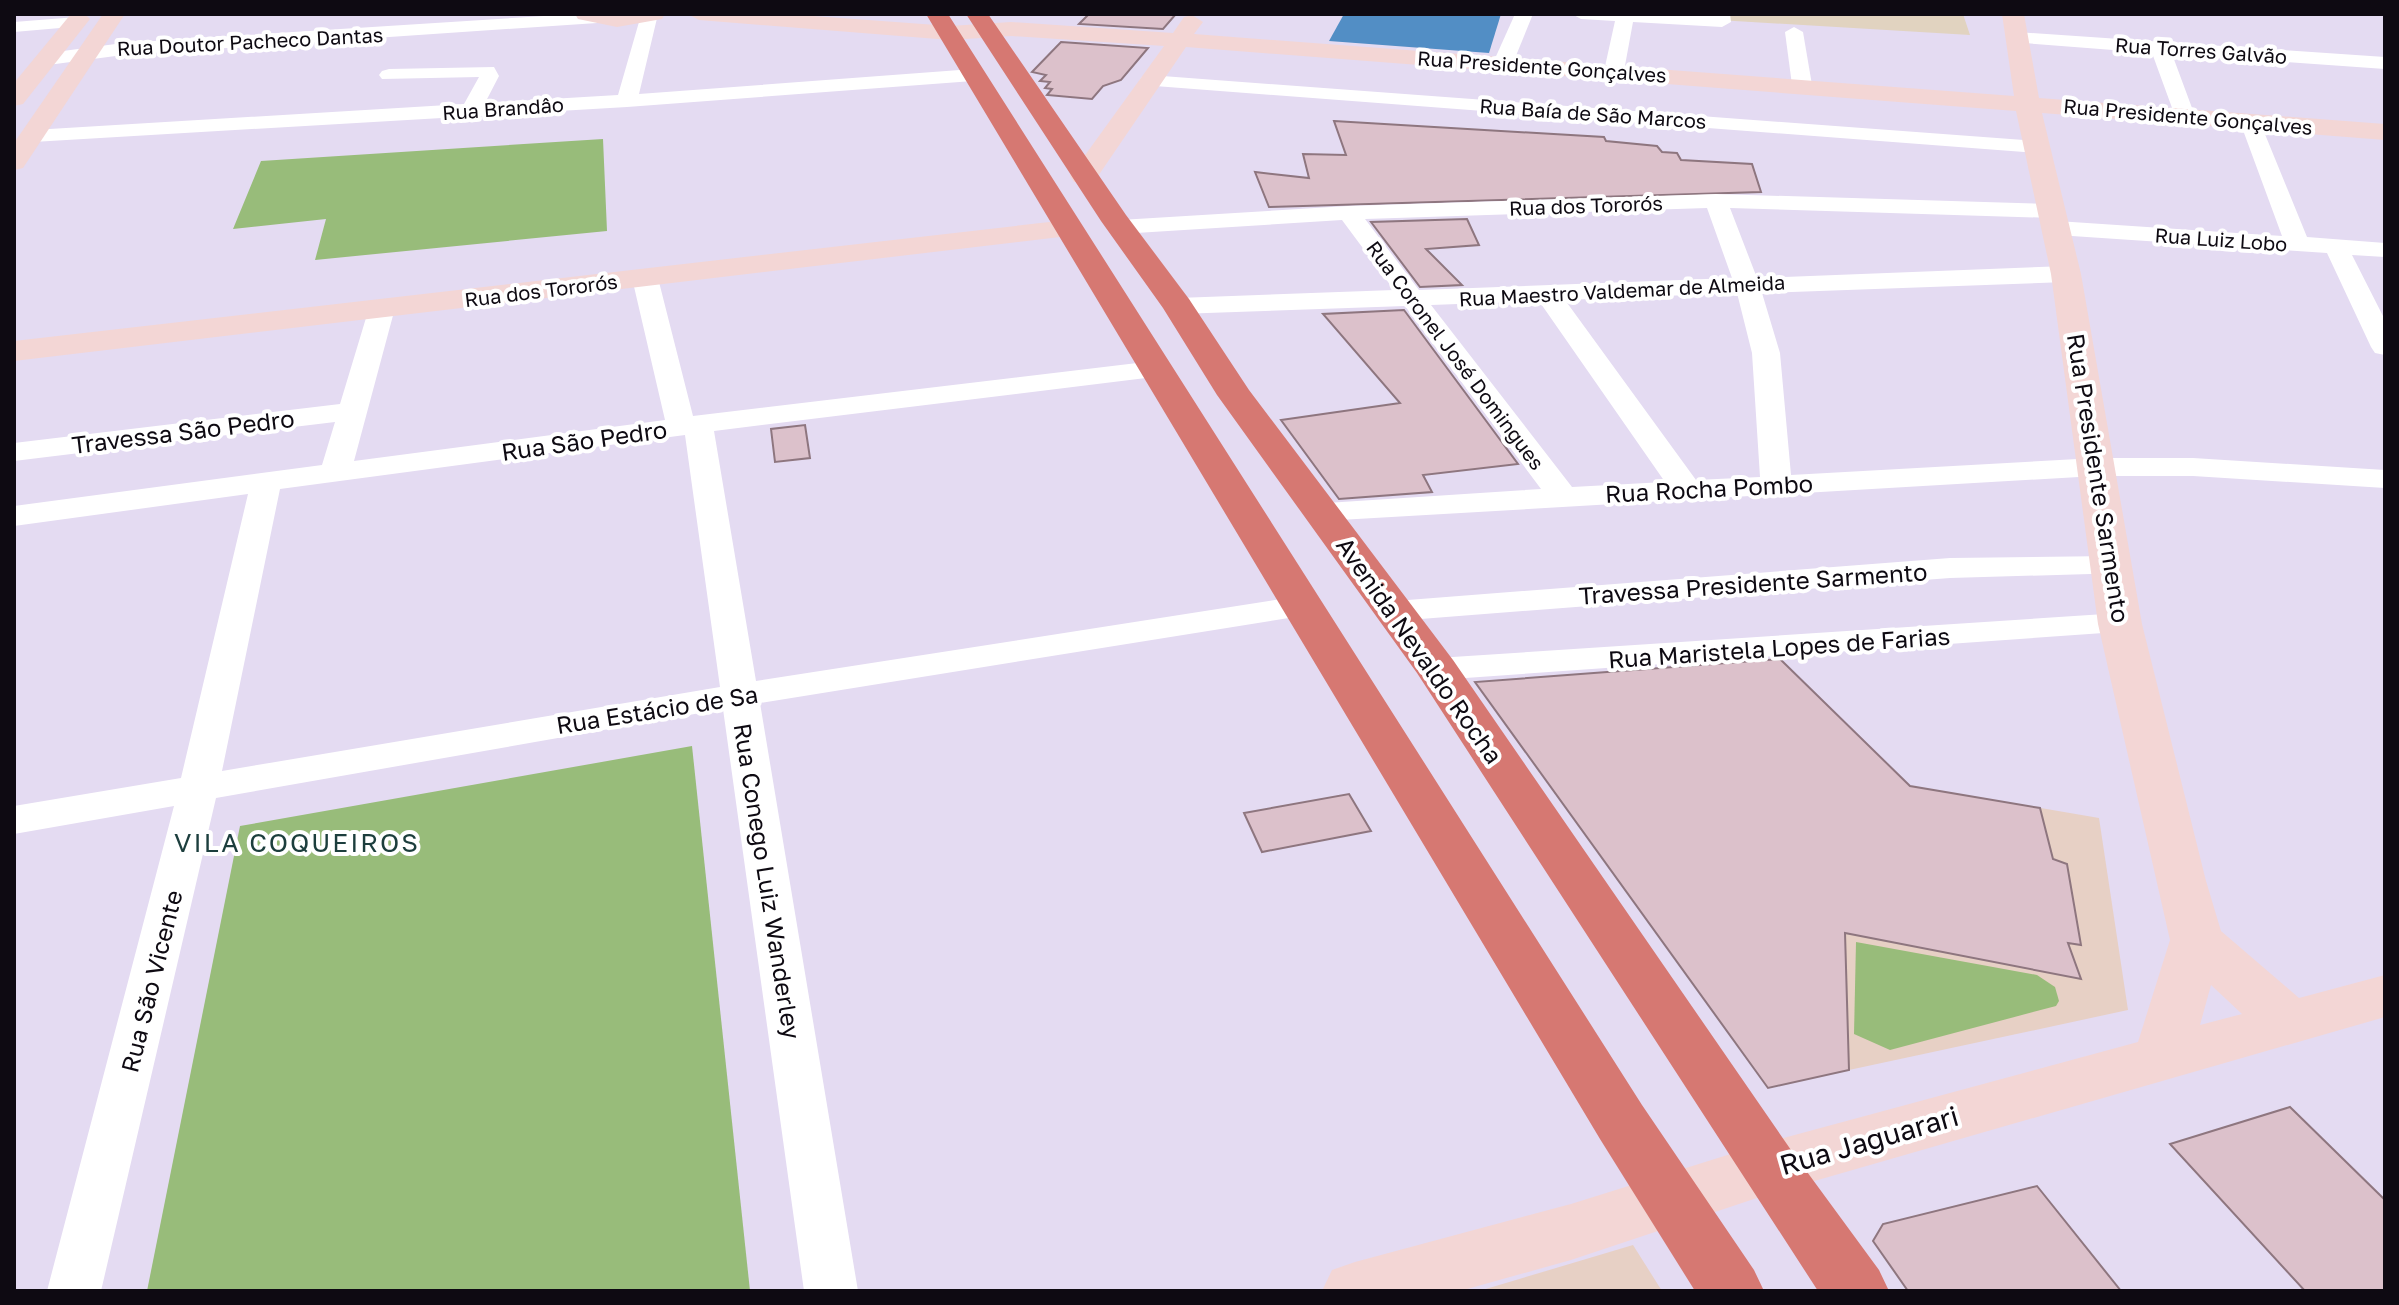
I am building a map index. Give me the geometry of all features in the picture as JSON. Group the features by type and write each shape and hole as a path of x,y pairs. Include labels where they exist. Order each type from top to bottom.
{"highway":[{"name":"Avenida Nevaldo Rocha","path":"983,22 1084,176 1178,306 1234,395 1437,669 1769,1168 1856,1291"},
{"path":"944,24 1301,606 1731,1291"}],"street":[{"path":"14,162 114,14"},
{"name":"Rua Presidente Gonçalves","path":"699,14 944,24 983,22 1179,40 1802,85 2385,132"},
{"path":"1084,176 1198,14"},
{"path":"1503,63 1524,14"},
{"path":"1581,14 1722,22 1721,14"},
{"path":"592,16 652,15 627,101"},
{"name":"Rua Doutor Pacheco Dantas","path":"48,59 87,52 417,23 592,16"},
{"path":"14,27 80,18"},
{"path":"14,99 80,18"},
{"path":"1614,71 1624,21"},
{"path":"369,117 417,23"},
{"name":"Rua Torres Galvão","path":"2015,26 2160,48 2385,63"},
{"name":"Rua Presidente Sarmento","path":"2015,26 2027,103 2066,274 2120,624 2197,940"},
{"path":"1794,32 1802,85"},
{"path":"2160,48 2185,116"},
{"path":"389,75 490,72 471,110"},
{"name":"Rua Brandâo","path":"33,136 627,101 973,75"},
{"name":"Rua Baía de São Marcos","path":"1149,81 2037,147"},
{"path":"2250,122 2297,244"},
{"path":"1716,201 1748,284 1766,353 1776,483"},
{"name":"Rua dos Tororós","path":"1120,227 1348,213 1716,201 2055,220"},
{"name":"Rua Coronel José Domingues","path":"1348,213 1563,497"},
{"name":"Rua Luiz Lobo","path":"2055,220 2385,250"},
{"name":"Rua dos Tororós","path":"14,351 1067,229"},
{"path":"2336,247 2385,347"},
{"name":"Rua Maestro Valdemar de Almeida","path":"1178,306 2066,274"},
{"name":"Rua Conego Luiz Wanderley","path":"645,278 690,426 739,695 831,1291"},
{"path":"1547,293 1686,489"},
{"path":"335,474 382,308"},
{"name":"Rua São Pedro","path":"14,516 690,426 1154,369"},
{"name":"Travessa São Pedro","path":"14,452 353,411"},
{"name":"Rua Rocha Pombo","path":"1322,511 2096,467 2193,467 2385,479"},
{"name":"Rua São Vicente","path":"74,1291 199,786 266,484"},
{"name":"Travessa Presidente Sarmento","path":"1395,611 1950,568 2112,566"},
{"name":"Rua Estácio de Sa","path":"14,820 739,695 1301,606"},
{"name":"Rua Maristela Lopes de Farias","path":"1437,669 2120,624"},
{"path":"2162,1058 2197,940 2289,1023"},
{"name":"Rua Jaguarari","path":"1355,1291 1571,1232 1769,1168 2385,996"}],"shaded area":[{"path":"1717,14 1963,14 1970,35 1718,20"},
{"path":"1841,774 2099,818 2128,1010 1849,1070"},
{"path":"1633,1245 1662,1291 1479,1291"}],"green space":[{"path":"603,139 607,231 315,260 326,219 233,229 261,161"},
{"path":"692,746 750,1291 147,1291 240,826"},
{"path":"1856,942 2037,975 2055,987 2059,1001 2056,1006 1890,1050 1854,1034"}],"water":[{"path":"1344,14 1501,14 1489,53 1329,41"}],"building":[{"path":"1089,14 1176,14 1163,29 1079,24"},
{"path":"1061,42 1148,48 1121,80 1103,86 1092,99 1047,95 1052,89 1045,88 1050,82 1040,81 1046,75 1032,72"},
{"path":"1334,121 1604,137 1606,141 1657,146 1662,152 1677,153 1681,160 1752,164 1761,192 1269,207 1255,172 1309,178 1303,154 1346,155"},
{"path":"1467,219 1479,245 1426,249 1462,285 1420,287 1371,222"},
{"path":"1404,310 1518,464 1423,475 1432,492 1339,499 1281,420 1400,403 1323,314"},
{"path":"805,425 810,458 775,462 771,429"},
{"path":"1780,659 1910,786 2040,808 2053,859 2067,864 2081,945 2068,943 2081,979 1845,933 1849,1070 1768,1088 1475,682"},
{"path":"1349,794 1371,831 1262,852 1244,813"},
{"path":"2290,1107 2385,1200 2385,1291 2305,1291 2170,1144"},
{"path":"2037,1186 2121,1291 1908,1291 1873,1241 1883,1224"}],"district":[{"name":"VILA COQUEIROS","path":"297,842"}]}
